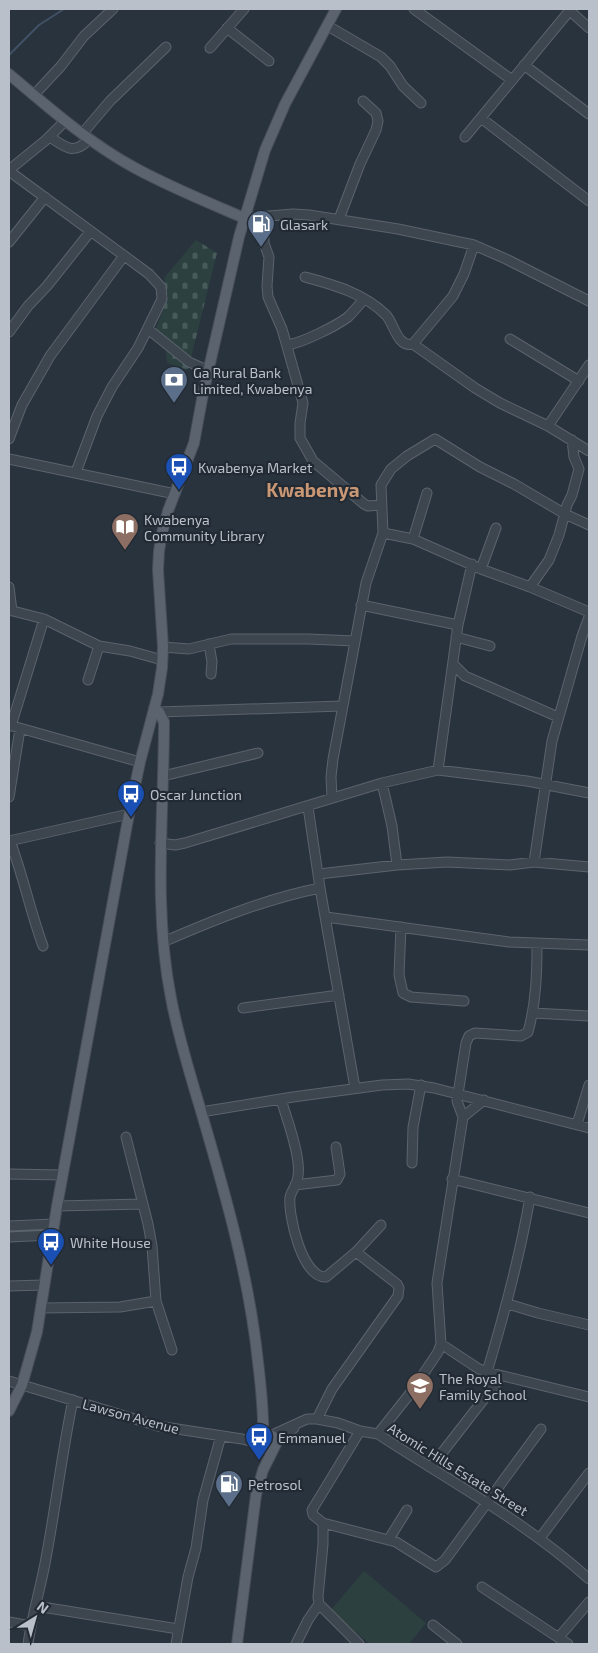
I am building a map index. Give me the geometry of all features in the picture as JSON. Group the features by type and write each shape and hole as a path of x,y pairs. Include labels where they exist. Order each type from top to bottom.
{"main road":[{"path":"9,1410 22,1385 32,1352 41,1308 62,1175 129,814 140,762 156,710 163,647 159,594 159,551 165,524 194,443 244,218 265,150 285,104 328,26 335,9"},
{"path":"9,74 65,121 135,168 205,202 244,218"},
{"path":"156,710 164,722 160,843 163,942 171,998 191,1080 232,1222 255,1329 264,1420 268,1441 253,1518 237,1644"}],"street":[{"path":"34,96 61,66 84,36 113,9"},
{"path":"210,48 244,9"},
{"path":"414,9 512,80"},
{"path":"465,137 570,10 589,28"},
{"path":"328,26 381,57 390,66 403,86 421,103"},
{"path":"228,28 269,61"},
{"path":"50,137 65,148 75,149 82,147 86,136 110,101 166,47"},
{"path":"524,65 589,114"},
{"path":"339,219 378,121 376,113 363,101"},
{"path":"481,118 589,201"},
{"path":"65,121 50,137 9,170 149,274 161,287 162,299 148,329 97,416 76,472"},
{"path":"9,242 45,197"},
{"path":"244,218 293,214 339,219 474,245 589,301"},
{"path":"263,216 264,243 269,257 268,296 287,345 303,403 299,433 304,448 313,461 364,504 368,506 381,506"},
{"path":"9,332 28,306 47,286 90,232"},
{"path":"413,344 453,296 464,274 474,245"},
{"path":"9,439 22,405 50,356 123,256"},
{"path":"305,277 345,288 364,299 386,314 400,339 409,345 413,344 475,388 500,403 548,426 589,451"},
{"path":"287,345 298,343 334,326 347,317 364,299"},
{"path":"148,329 189,362 209,371"},
{"path":"510,339 579,381"},
{"path":"548,426 589,365"},
{"path":"332,798 332,758 366,582 383,533 381,485 388,473 407,456 435,439 480,467 514,484 565,514 589,525"},
{"path":"530,586 549,560 579,472 574,457 572,440"},
{"path":"9,459 175,494"},
{"path":"413,539 427,493"},
{"path":"481,569 496,528"},
{"path":"383,533 413,539 481,569 530,586 589,612"},
{"path":"438,770 456,637 472,564"},
{"path":"9,587 10,611 44,620 99,646 130,651 162,660"},
{"path":"361,606 458,625"},
{"path":"534,862 545,784 558,717 589,618"},
{"path":"9,795 13,727 44,620"},
{"path":"456,637 490,646"},
{"path":"163,647 189,649 231,639 355,641"},
{"path":"208,644 212,662 211,674"},
{"path":"88,680 99,646"},
{"path":"453,664 464,676 558,717"},
{"path":"450,682 464,676"},
{"path":"156,710 342,706"},
{"path":"13,727 140,762"},
{"path":"163,776 258,753"},
{"path":"160,843 170,845 186,843 382,783 438,770 494,776 589,793"},
{"path":"382,783 392,826 397,865"},
{"path":"308,807 320,888 355,1088"},
{"path":"43,946 32,917 20,868 9,841 129,814"},
{"path":"318,874 397,865 447,862 510,865 534,862 589,868"},
{"path":"163,942 238,911 273,899 320,888"},
{"path":"326,917 509,942 589,945"},
{"path":"401,926 398,975 403,993 411,997 464,1001"},
{"path":"378,1434 412,1391 438,1352 441,1344 438,1283 452,1179 463,1117 457,1101 465,1049 469,1036 475,1033 524,1035 528,1032 533,1013 537,972 537,944"},
{"path":"243,1008 340,994"},
{"path":"533,1013 589,1016"},
{"path":"201,1112 355,1088 396,1084 421,1085 589,1128"},
{"path":"412,1163 413,1127 421,1085"},
{"path":"577,1124 589,1085"},
{"path":"282,1099 298,1166 295,1185 290,1194 290,1212 302,1254 313,1271 321,1277 326,1277 356,1252 381,1225"},
{"path":"463,1117 484,1100"},
{"path":"126,1137 152,1246 156,1301 172,1350"},
{"path":"295,1185 337,1180 340,1174 336,1147"},
{"path":"9,1174 62,1175"},
{"path":"452,1179 589,1213"},
{"path":"487,1372 508,1304 523,1240 530,1198"},
{"path":"57,1206 143,1204"},
{"path":"9,1226 37,1226 53,1230"},
{"path":"36,1236 37,1226"},
{"path":"9,1238 36,1236 53,1230"},
{"path":"317,1419 332,1390 398,1296 399,1288 395,1282 356,1252"},
{"path":"9,1286 44,1285"},
{"path":"41,1308 120,1307 156,1301"},
{"path":"508,1304 589,1325"},
{"path":"441,1344 487,1372 501,1377 589,1397"},
{"path":"431,1467 501,1377"},
{"name":"Lawson Avenue","path":"9,1381 158,1426 242,1439 268,1441"},
{"path":"28,1644 58,1497 63,1449 73,1400"},
{"name":"Atomic Hills Estate Street","path":"268,1441 307,1419 338,1423 360,1432 378,1434 540,1538 589,1578"},
{"path":"360,1432 312,1510 313,1515 323,1523 389,1539 436,1567 445,1560 541,1429"},
{"path":"176,1644 188,1577 196,1548 203,1500 221,1436"},
{"path":"540,1538 589,1473"},
{"path":"389,1539 407,1510"},
{"path":"323,1523 324,1544 318,1597 319,1604 359,1644"},
{"path":"482,1586 568,1644"},
{"path":"559,1637 589,1602"},
{"path":"296,1644 319,1604"},
{"path":"36,1606 178,1629"},
{"path":"9,1622 31,1626"},
{"path":"433,1625 457,1644"}],"green space":[{"path":"196,240 217,253 188,370 167,363 165,341 155,331 168,297 164,278"},
{"path":"364,1571 426,1623 409,1644 370,1644 330,1611"}],"waterway":[{"path":"9,55 39,25 64,9"}],"place":[{"name":"Glasark","path":"261,248"},
{"name":"Ga Rural Bank Limited, Kwabenya","path":"174,404"},
{"name":"Kwabenya Market","path":"179,491"},
{"name":"Kwabenya Community Library","path":"125,551"},
{"name":"Oscar Junction","path":"131,818"},
{"name":"White House","path":"51,1266"},
{"name":"The Royal Family School","path":"420,1410"},
{"name":"Emmanuel","path":"259,1461"},
{"name":"Petrosol","path":"229,1508"}],"district":[{"name":"Kwabenya","path":"313,489"}]}
